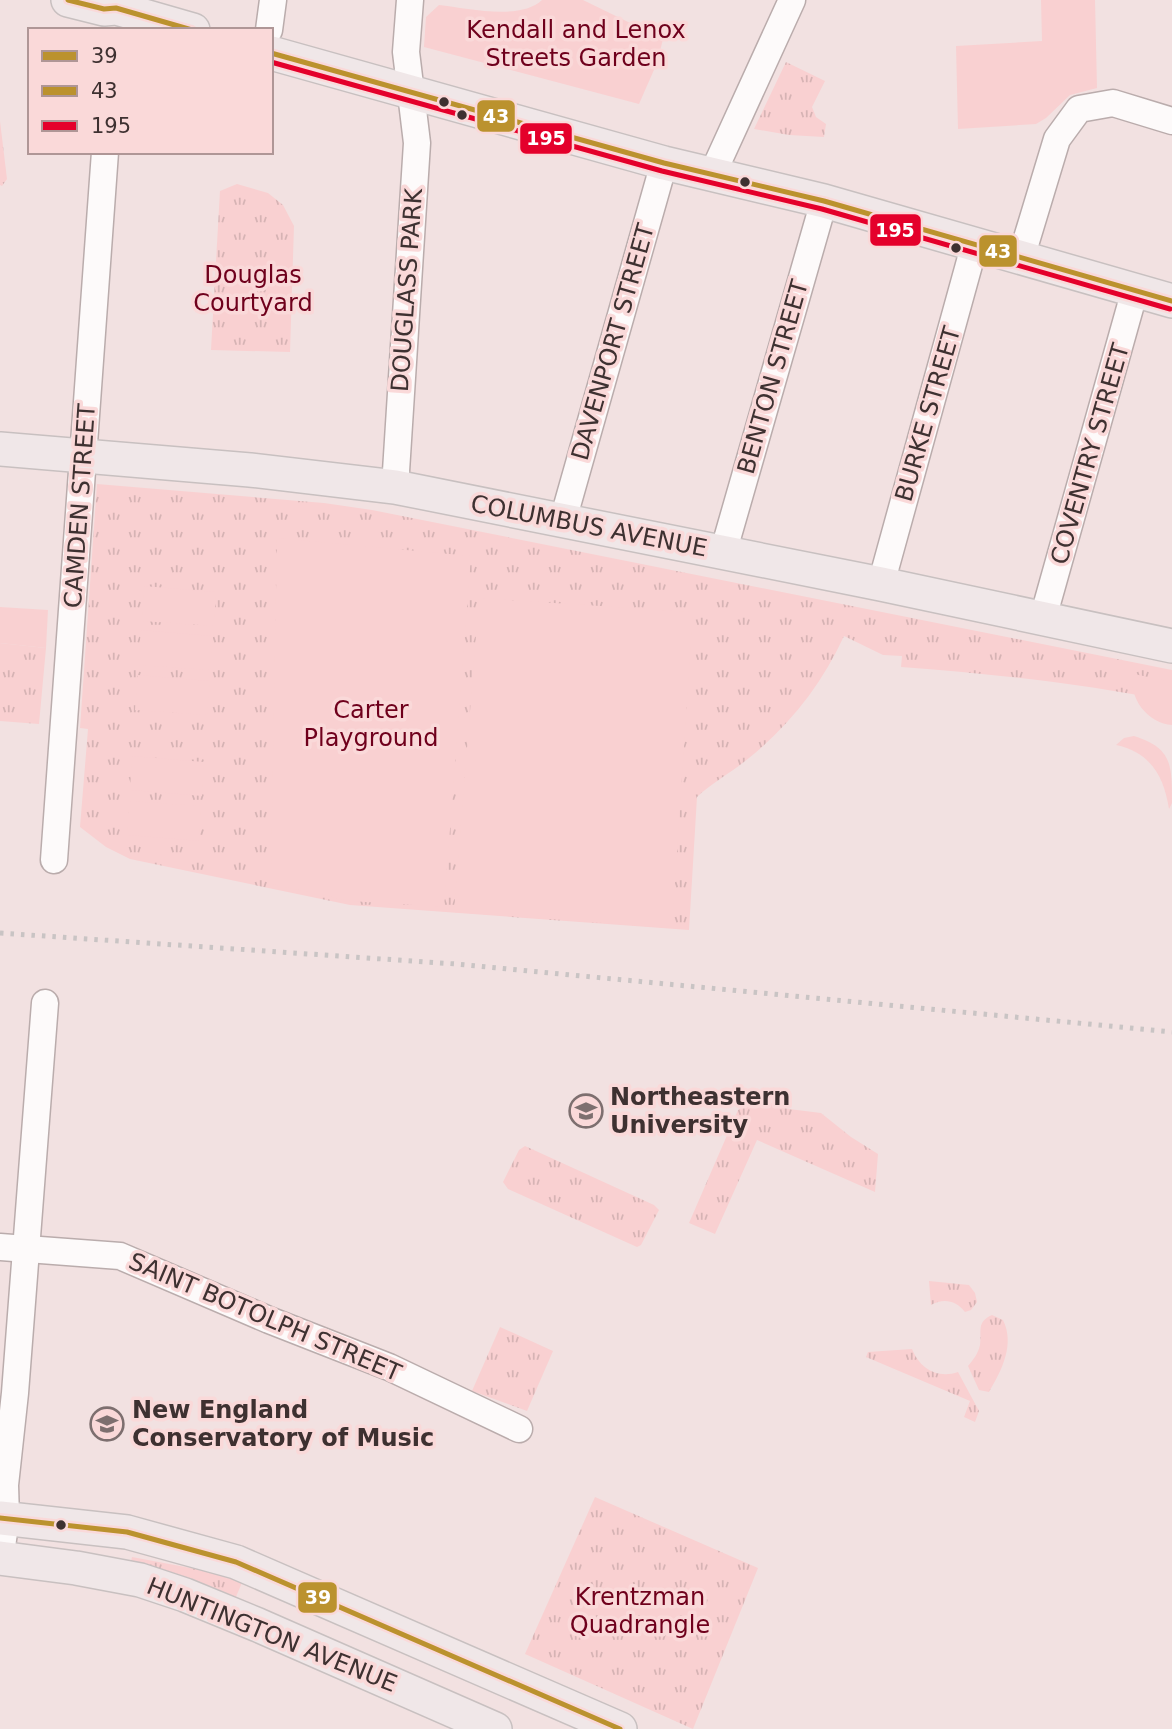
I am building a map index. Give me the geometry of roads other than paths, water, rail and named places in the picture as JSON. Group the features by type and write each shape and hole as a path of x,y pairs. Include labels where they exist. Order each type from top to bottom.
{"main road":[{"path":"68,0 185,28"},
{"path":"273,54 664,163 824,201 1172,301"},
{"name":"COLUMBUS AVENUE","path":"0,449 250,470 396,487 881,584 1172,646"},
{"name":"HUNTINGTON AVENUE","path":"3,1518 127,1532 236,1562 620,1729"},
{"name":"HUNTINGTON AVENUE","path":"0,1559 76,1568 140,1580 185,1595 495,1729"}],"street":[{"path":"268,28 273,0"},
{"name":"DOUGLASS PARK","path":"396,487 416,143 405,52 410,0"},
{"path":"712,175 792,0"},
{"path":"1021,258 1058,139 1079,109 1113,103 1172,121"},
{"name":"CAMDEN STREET","path":"54,859 106,154"},
{"name":"DAVENPORT STREET","path":"563,520 664,163"},
{"name":"BENTON STREET","path":"723,553 824,201"},
{"name":"BURKE STREET","path":"881,584 975,243"},
{"name":"COVENTRY STREET","path":"1043,618 1135,290"},
{"path":"0,1559 15,1392 13,1248 45,1003"},
{"name":"SAINT BOTOLPH STREET","path":"13,1248 103,1254 129,1259 269,1320 388,1367 519,1429"}],"railway":[{"path":"0,933 456,964 1172,1032"}],"place":[{"name":"Northeastern University","path":"586,1111"},
{"name":"New England Conservatory of Music","path":"107,1424"}],"park label":[{"name":"Kendall and Lenox Streets Garden","path":"576,44"},
{"name":"Douglas Courtyard","path":"253,289"},
{"name":"Carter Playground","path":"371,724"},
{"name":"Krentzman Quadrangle","path":"640,1611"}]}
